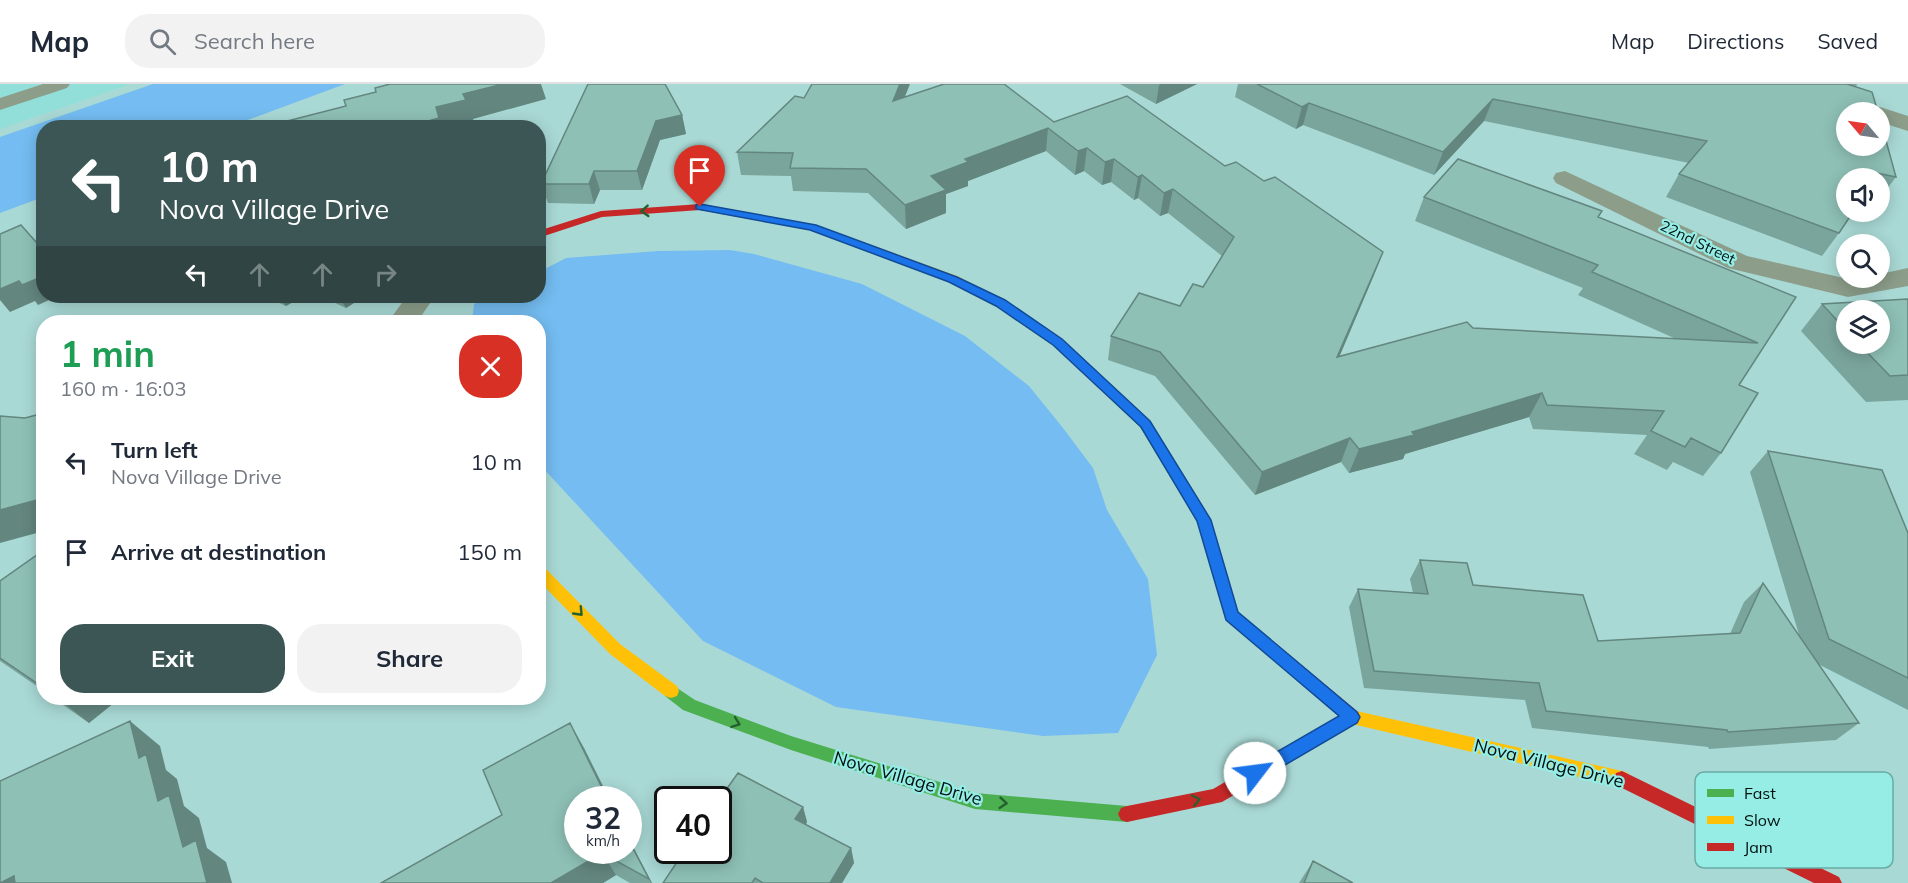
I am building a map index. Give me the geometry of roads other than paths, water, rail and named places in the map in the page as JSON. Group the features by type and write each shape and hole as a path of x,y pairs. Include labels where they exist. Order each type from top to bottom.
{"street":[{"path":"1890,118 1908,124"},
{"name":"22nd Street","path":"1565,178 1738,262 1848,288 1908,276"},
{"name":"Nova Village Drive","path":"546,232 601,214 700,207 812,227 953,279 1000,303 1057,342 1145,424 1204,520 1231,615 1352,717 1622,779 1695,815"},
{"name":"Nova Village Drive","path":"546,578 615,649 689,705 791,743 975,801 1126,814 1216,796 1352,717"},
{"name":"Nova Village Drive","path":"1803,868 1833,883"}],"lane":[{"path":"0,104 61,84"}]}
